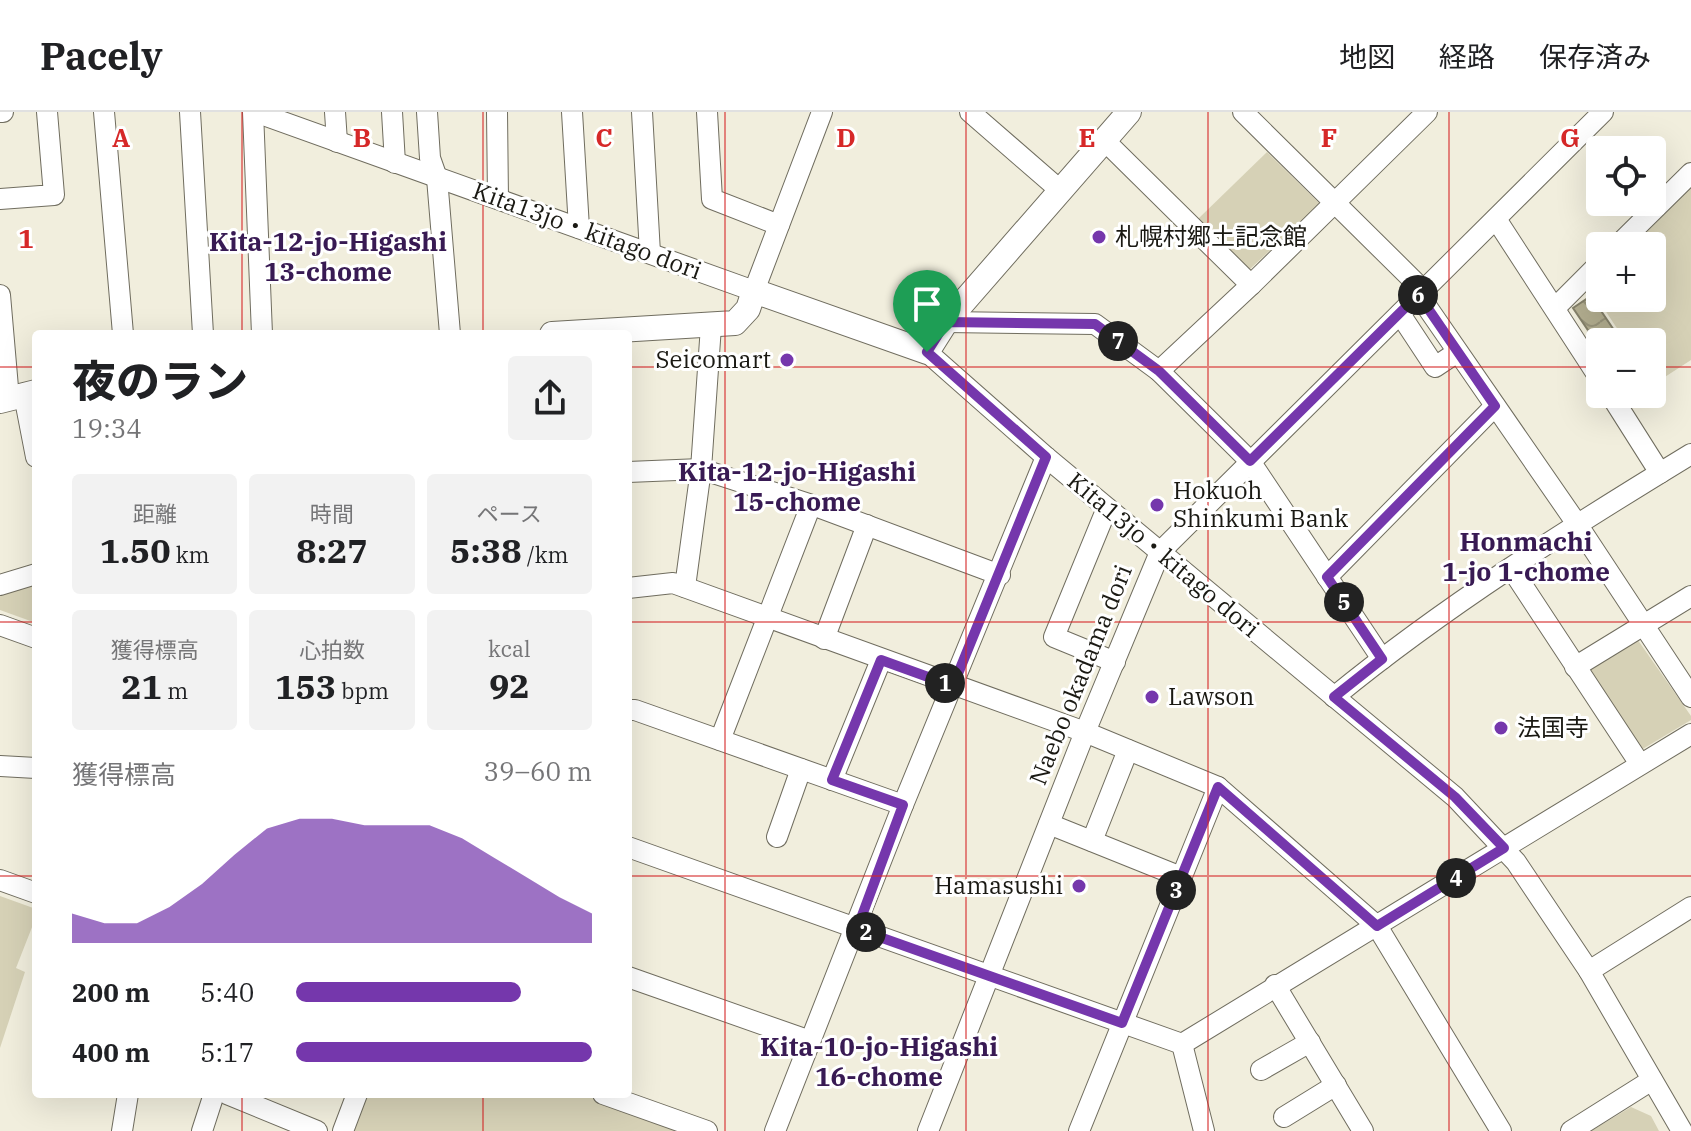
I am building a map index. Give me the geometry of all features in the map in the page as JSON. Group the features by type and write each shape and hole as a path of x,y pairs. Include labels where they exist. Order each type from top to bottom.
{"main road":[{"path":"927,352 946,322 1129,112"},
{"path":"632,331 735,323 748,309 754,291"},
{"name":"Kita13jo・kitago dori","path":"754,291 927,352"}],"street":[{"path":"0,199 54,195 47,112"},
{"path":"104,112 123,330"},
{"path":"190,112 203,330"},
{"path":"254,112 262,330"},
{"name":"Kita13jo・kitago dori","path":"254,112 754,291"},
{"path":"335,112 337,142"},
{"path":"392,112 395,163"},
{"path":"427,112 430,158 437,178 450,330"},
{"path":"497,112 498,199"},
{"path":"572,112 579,228"},
{"path":"642,112 650,253"},
{"path":"707,112 712,199 779,225"},
{"path":"754,291 822,112"},
{"path":"970,112 1061,191"},
{"path":"1243,112 1423,290 1427,307 1577,524 1691,697"},
{"path":"1159,371 1427,112"},
{"name":"Naebo okadama dori","path":"928,1131 1085,732 1160,552 1603,112"},
{"path":"1104,140 1251,285"},
{"path":"1631,232 1691,173"},
{"path":"1496,219 1586,357"},
{"path":"1555,308 1586,277"},
{"path":"0,295 17,397 32,444"},
{"path":"1400,314 1435,367 1450,357"},
{"path":"946,322 1095,324 1159,371 1250,461 1382,659"},
{"path":"685,587 701,469 711,326"},
{"name":"Kita13jo・kitago dori","path":"927,352 1046,457 1455,797 1504,848 1589,971 1684,1131"},
{"path":"1327,577 1495,406"},
{"path":"1619,408 1660,473"},
{"path":"1334,697 1382,659 1511,568 1691,454"},
{"path":"775,1131 857,929 903,805 1046,457"},
{"path":"632,472 701,469 811,505 1000,575"},
{"path":"720,740 811,505"},
{"path":"1107,508 1054,637 1115,662"},
{"path":"824,639 867,525"},
{"path":"1511,568 1640,764"},
{"path":"0,585 32,575"},
{"path":"632,588 673,583 685,587 1085,732 1218,787 1377,926 1501,1131"},
{"path":"1575,667 1691,596"},
{"path":"0,625 32,637"},
{"path":"832,780 881,660"},
{"path":"632,710 903,805"},
{"path":"1182,1044 1691,734"},
{"path":"1092,841 1128,750"},
{"path":"0,766 32,768"},
{"path":"777,837 801,769"},
{"path":"1079,1131 1218,787"},
{"path":"1049,824 1181,877"},
{"path":"632,848 1182,1044"},
{"path":"0,880 32,892"},
{"path":"1589,971 1691,907"},
{"path":"632,978 810,1041"},
{"path":"1275,985 1363,1131"},
{"path":"1261,1070 1310,1042"},
{"path":"1182,1044 1204,1131"},
{"path":"1571,1131 1652,1080"},
{"path":"1284,1117 1336,1085"},
{"path":"122,1131 127,1098"},
{"path":"202,1131 213,1098"},
{"path":"237,1098 317,1131"},
{"path":"343,1131 355,1098"},
{"path":"614,1098 707,1131"},
{"path":"1684,1131 1691,1127"}],"shaded area":[{"path":"1267,152 1320,204 1250,269 1198,219"},
{"path":"1691,187 1691,360 1666,376 1666,328 1617,328 1606,312 1666,312 1666,232 1647,232 1666,216"},
{"path":"32,582 32,622 0,610 0,592"},
{"path":"1635,636 1691,716 1691,720 1641,750 1586,668"},
{"path":"0,896 32,908 32,927 16,968 25,972 0,1048"},
{"path":"366,1098 592,1098 690,1131 354,1131"},
{"path":"1631,1107 1651,1116 1659,1131 1591,1131"}],"water":[{"path":"1586,299 1586,312 1602,312 1613,328 1586,328 1573,308"}],"place":[{"name":"札幌村郷土記念館","path":"1099,237"},
{"name":"Seicomart","path":"787,360"},
{"name":"Hokuoh Shinkumi Bank","path":"1157,505"},
{"name":"Lawson","path":"1152,697"},
{"name":"法国寺","path":"1501,728"},
{"name":"Hamasushi","path":"1079,886"}],"district":[{"name":"Kita-12-jo-Higashi 13-chome","path":"328,257"},
{"name":"Kita-12-jo-Higashi 15-chome","path":"797,487"},
{"name":"Honmachi 1-jo 1-chome","path":"1526,557"},
{"name":"Kita-10-jo-Higashi 16-chome","path":"879,1062"}],"route":[{"path":"1423,290 1427,307 1495,406 1327,577 1382,659 1334,697 1455,797 1504,848 1377,926 1218,787 1122,1023 857,929 903,805 832,780 881,660 953,686 1046,457 927,352 946,322 1095,324 1159,371 1250,461 1423,290"}]}
